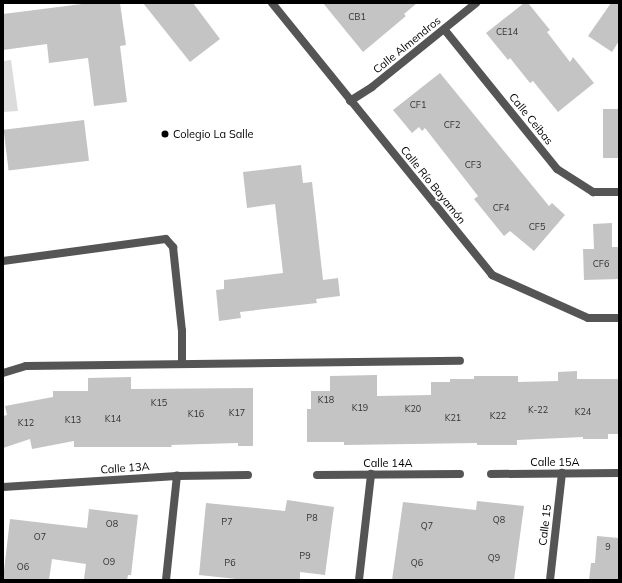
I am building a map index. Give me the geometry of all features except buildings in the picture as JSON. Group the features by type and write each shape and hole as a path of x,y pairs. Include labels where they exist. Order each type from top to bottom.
{"street":[{"name":"Calle Río Bayamón","path":"272,3 492,275 588,318 619,318"},
{"name":"Calle Almendros","path":"350,100 372,87 476,3"},
{"name":"Calle Ceibas","path":"444,29 557,169 593,192 619,192"},
{"path":"3,261 166,239 172,247 182,331 182,364"},
{"path":"3,373 26,366 460,361"},
{"name":"Calle 15","path":"550,580 562,473"},
{"name":"Calle 15A","path":"491,474 619,473"},
{"path":"359,580 371,474"},
{"name":"Calle 14A","path":"317,475 460,474"},
{"name":"Calle 13A","path":"3,487 177,476 248,475"},
{"path":"166,580 177,476"}],"shaded area":[{"path":"11,60 18,111 3,112 3,61"}],"place":[{"name":"Colegio La Salle","path":"165,134"}]}
